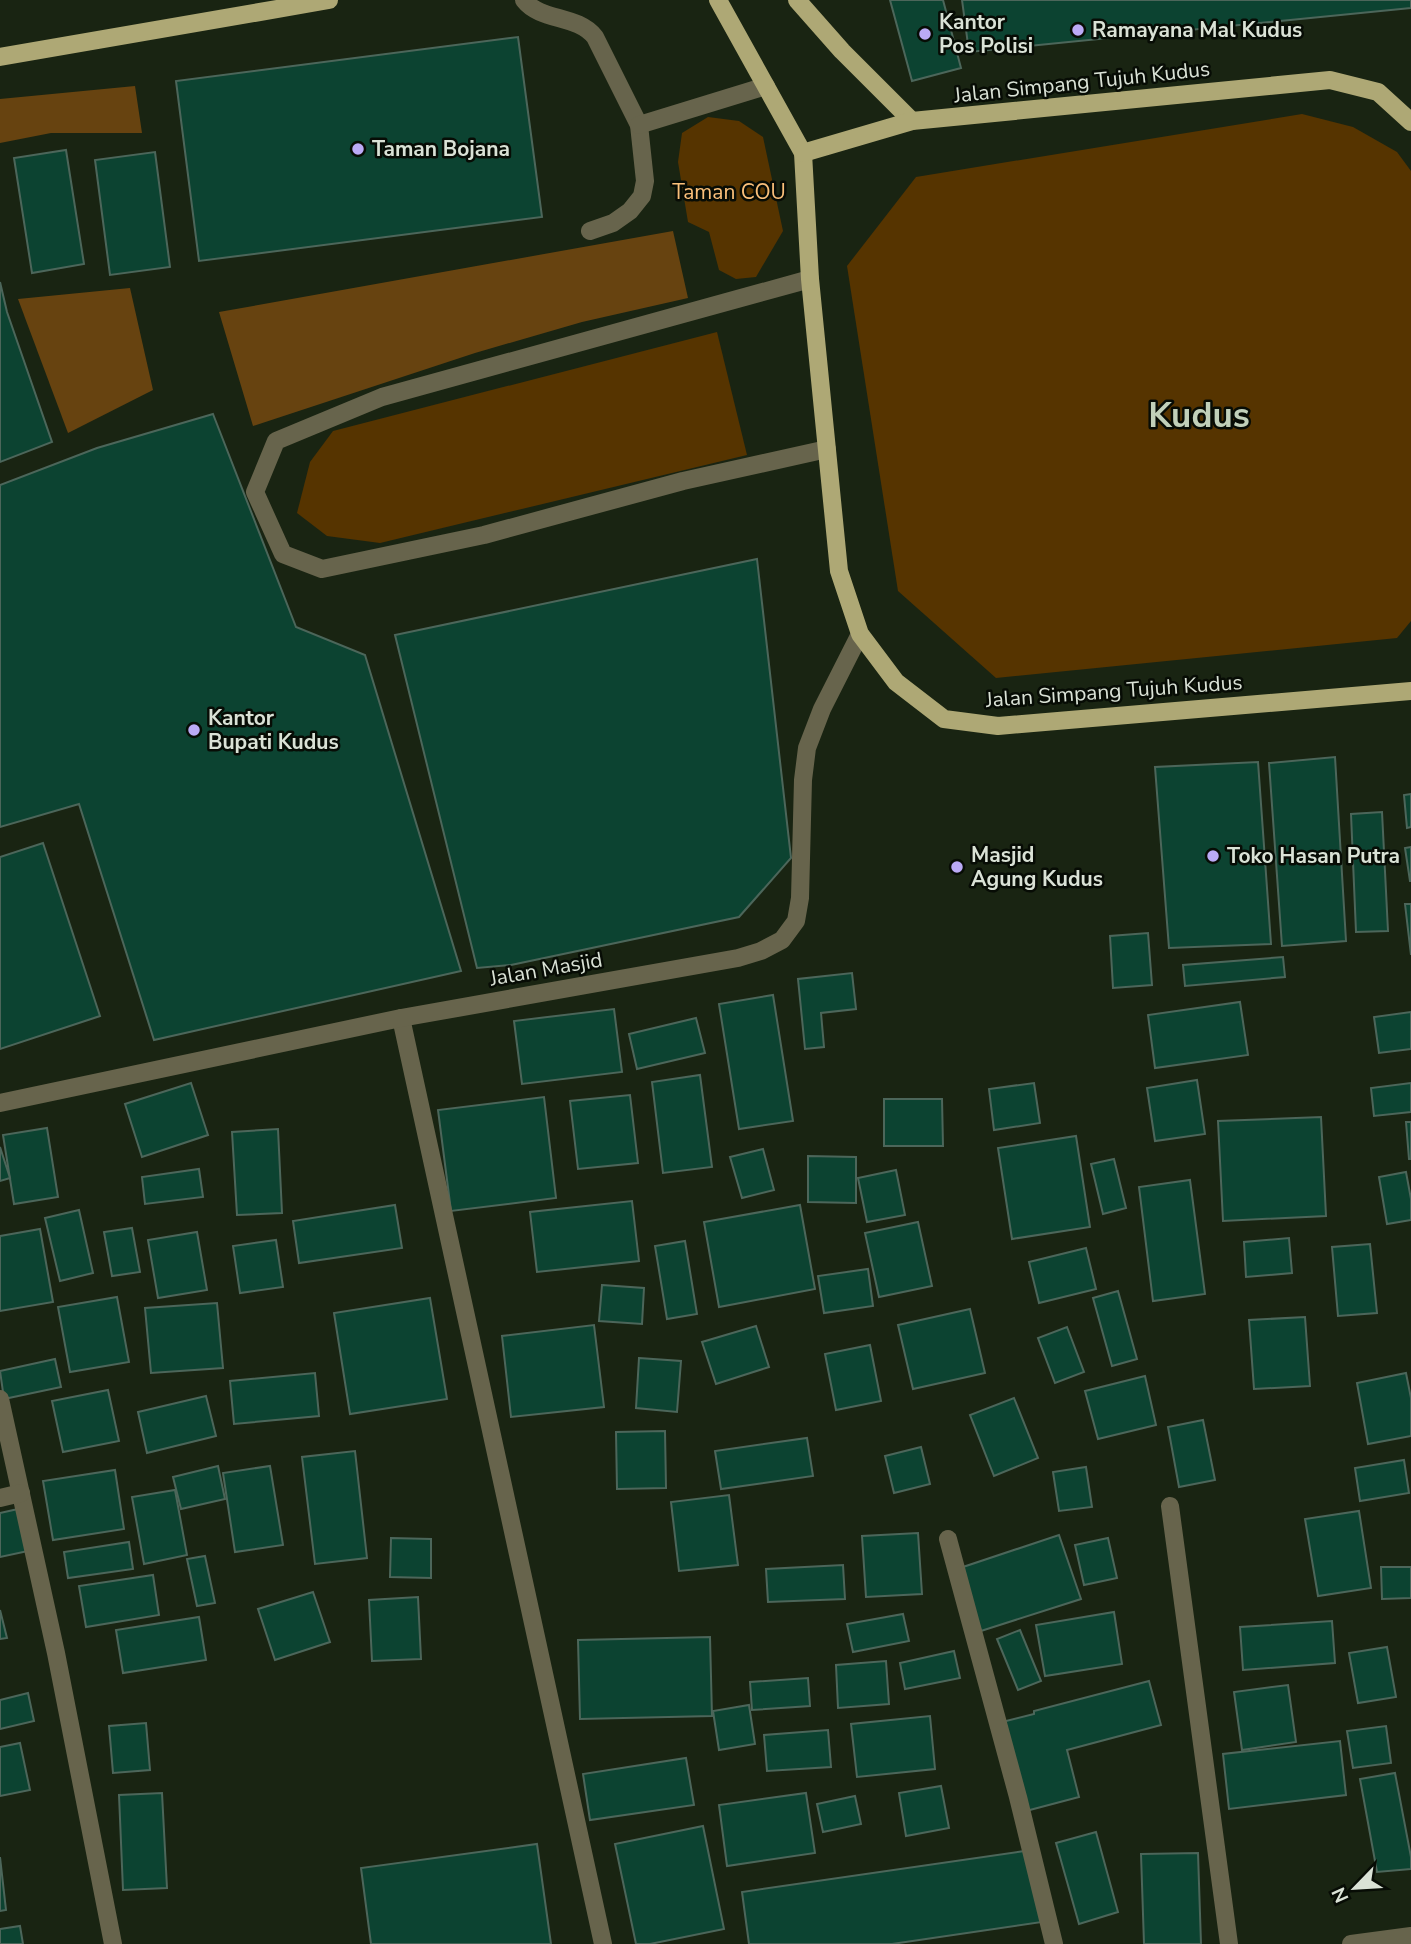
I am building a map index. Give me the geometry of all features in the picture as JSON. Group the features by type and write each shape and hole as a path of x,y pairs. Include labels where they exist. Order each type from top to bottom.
{"main road":[{"path":"0,57 329,0"},
{"path":"718,0 803,153"},
{"path":"797,0 842,51 912,121"},
{"name":"Jalan Simpang Tujuh Kudus","path":"1411,122 1378,92 1330,80 912,121 803,153 810,279 839,571 860,634 896,682 944,719 998,726 1411,691"}],"street":[{"path":"524,0 535,10 580,23 588,29 595,37 639,125 645,181 642,196 630,211 613,223 590,231"},
{"path":"639,125 766,86"},
{"path":"810,279 382,397 276,442 255,492 283,554 322,569 484,535 683,481 827,449"},
{"name":"Jalan Masjid","path":"0,1103 401,1018 738,958 761,951 782,940 796,921 800,898 803,780 807,748 822,709 860,634"},
{"path":"401,1018 603,1944"},
{"path":"0,1399 56,1653 113,1944"},
{"path":"0,1498 21,1493"},
{"path":"1170,1506 1229,1944"},
{"path":"948,1539 1018,1797 1054,1944"},
{"path":"1351,1944 1411,1936"}],"green space":[{"path":"1302,114 1353,127 1397,152 1411,171 1411,621 1397,638 996,678 898,591 847,266 916,177"},
{"name":"Taman COU","path":"708,117 739,121 763,137 783,231 756,277 736,279 719,270 709,232 688,222 678,162 682,133"},
{"path":"717,332 747,455 380,543 327,536 297,513 310,462 333,431"}],"shaded area":[{"path":"135,86 142,133 51,133 0,143 0,99"},
{"path":"673,231 688,298 582,322 475,353 253,426 219,312"},
{"path":"130,288 153,390 68,433 18,299"}],"building":[{"name":"Kantor Pos Polisi","path":"890,0 943,0 961,68 912,81"},
{"name":"Ramayana Mal Kudus","path":"962,0 1411,0 1411,8 969,52"},
{"name":"Taman Bojana","path":"518,37 542,217 199,261 176,81"},
{"path":"66,150 84,264 32,273 14,158"},
{"path":"155,152 170,267 110,275 95,160"},
{"path":"0,282 7,312 52,442 0,462"},
{"name":"Kantor Bupati Kudus","path":"213,414 296,627 365,655 461,971 154,1040 79,804 0,827 0,485 97,448"},
{"path":"757,559 791,858 739,917 511,965 477,968 395,635"},
{"path":"1335,757 1346,941 1282,946 1269,763"},
{"name":"Toko Hasan Putra","path":"1258,762 1271,944 1169,948 1155,767"},
{"path":"1411,794 1411,827 1407,828 1404,795"},
{"path":"1382,812 1388,931 1356,932 1351,814"},
{"path":"43,843 100,1016 0,1049 0,857"},
{"path":"1411,847 1411,881 1410,881 1405,848"},
{"path":"1405,904 1411,904 1411,955"},
{"path":"1148,933 1152,985 1113,988 1110,936"},
{"path":"1283,957 1285,977 1185,986 1183,965"},
{"path":"852,973 856,1009 821,1013 824,1047 805,1049 798,979"},
{"path":"773,995 793,1121 739,1129 719,1004"},
{"path":"1240,1002 1248,1055 1155,1068 1148,1015"},
{"path":"614,1009 622,1072 522,1084 514,1021"},
{"path":"1411,1012 1411,1049 1379,1053 1374,1017"},
{"path":"696,1018 705,1053 637,1069 629,1034"},
{"path":"700,1075 712,1167 663,1173 652,1082"},
{"path":"1197,1080 1205,1134 1155,1141 1147,1088"},
{"path":"191,1083 208,1135 142,1157 125,1104"},
{"path":"1034,1083 1040,1123 994,1130 989,1089"},
{"path":"1411,1083 1411,1112 1374,1116 1371,1088"},
{"path":"630,1095 638,1163 578,1169 570,1101"},
{"path":"544,1097 556,1198 451,1211 438,1110"},
{"path":"884,1099 942,1099 943,1146 884,1146"},
{"path":"1321,1117 1326,1216 1223,1221 1218,1121"},
{"path":"1406,1122 1411,1122 1411,1159 1409,1159"},
{"path":"47,1128 58,1197 14,1204 3,1135"},
{"path":"278,1129 282,1213 237,1215 232,1132"},
{"path":"1076,1136 1090,1227 1012,1239 998,1148"},
{"path":"0,1147 10,1178 0,1181"},
{"path":"763,1149 774,1190 742,1198 730,1157"},
{"path":"808,1156 856,1157 856,1203 808,1202"},
{"path":"1114,1159 1126,1208 1103,1214 1091,1164"},
{"path":"199,1169 203,1197 145,1204 142,1177"},
{"path":"896,1170 905,1215 867,1222 858,1178"},
{"path":"1406,1172 1411,1199 1411,1220 1387,1224 1379,1177"},
{"path":"1190,1180 1205,1294 1153,1301 1139,1187"},
{"path":"632,1201 639,1261 537,1272 530,1212"},
{"path":"395,1205 402,1248 299,1263 293,1221"},
{"path":"800,1205 815,1289 719,1307 704,1222"},
{"path":"79,1210 93,1273 60,1281 45,1218"},
{"path":"918,1222 932,1286 879,1297 865,1233"},
{"path":"132,1228 140,1272 112,1276 104,1232"},
{"path":"40,1229 53,1302 0,1311 0,1236"},
{"path":"197,1232 207,1290 158,1298 148,1240"},
{"path":"1289,1238 1292,1273 1246,1277 1244,1242"},
{"path":"276,1240 283,1287 240,1293 233,1246"},
{"path":"685,1241 697,1314 667,1319 655,1246"},
{"path":"1370,1244 1377,1313 1338,1316 1332,1247"},
{"path":"1086,1248 1096,1289 1039,1303 1029,1262"},
{"path":"868,1269 873,1306 824,1313 818,1276"},
{"path":"602,1285 644,1288 642,1324 599,1321"},
{"path":"1118,1291 1137,1359 1112,1366 1093,1298"},
{"path":"117,1297 129,1362 70,1372 58,1307"},
{"path":"430,1298 447,1399 350,1414 334,1313"},
{"path":"217,1303 223,1368 151,1373 145,1308"},
{"path":"970,1309 985,1373 913,1389 898,1325"},
{"path":"1305,1317 1310,1386 1254,1389 1249,1320"},
{"path":"594,1325 604,1407 511,1417 502,1336"},
{"path":"756,1326 769,1367 716,1384 702,1342"},
{"path":"1067,1327 1084,1372 1055,1383 1038,1338"},
{"path":"870,1345 881,1401 836,1410 825,1354"},
{"path":"639,1358 681,1361 677,1412 636,1408"},
{"path":"55,1359 61,1387 4,1399 0,1371"},
{"path":"315,1373 319,1416 234,1424 230,1381"},
{"path":"1406,1373 1411,1398 1411,1436 1368,1444 1357,1383"},
{"path":"1145,1376 1156,1425 1098,1439 1085,1391"},
{"path":"108,1390 119,1441 63,1452 52,1401"},
{"path":"206,1396 216,1436 147,1453 138,1412"},
{"path":"1014,1398 1038,1458 994,1476 970,1415"},
{"path":"1203,1420 1215,1480 1179,1487 1168,1427"},
{"path":"665,1431 666,1488 617,1489 616,1432"},
{"path":"807,1438 813,1476 721,1489 715,1451"},
{"path":"921,1447 930,1484 894,1493 885,1456"},
{"path":"355,1451 367,1558 315,1564 302,1457"},
{"path":"1404,1460 1409,1493 1360,1501 1355,1468"},
{"path":"218,1466 225,1499 181,1509 173,1477"},
{"path":"270,1466 283,1545 235,1552 223,1473"},
{"path":"1086,1467 1092,1507 1059,1511 1053,1472"},
{"path":"115,1470 124,1529 53,1540 43,1481"},
{"path":"175,1490 187,1555 144,1564 132,1497"},
{"path":"729,1495 738,1565 679,1571 671,1502"},
{"path":"18,1509 28,1551 0,1557 0,1513"},
{"path":"1359,1511 1371,1588 1318,1596 1305,1519"},
{"path":"918,1533 922,1594 866,1597 862,1536"},
{"path":"1059,1535 1081,1599 981,1631 960,1568"},
{"path":"391,1538 431,1539 431,1578 390,1577"},
{"path":"1108,1538 1117,1578 1084,1585 1075,1545"},
{"path":"129,1542 133,1569 68,1578 64,1552"},
{"path":"205,1556 215,1603 197,1606 187,1559"},
{"path":"843,1565 845,1599 768,1602 766,1569"},
{"path":"1381,1567 1411,1567 1411,1598 1382,1599"},
{"path":"153,1575 159,1615 86,1627 79,1586"},
{"path":"313,1592 330,1642 275,1660 258,1609"},
{"path":"418,1597 421,1659 372,1661 369,1600"},
{"path":"0,1610 7,1638 0,1639"},
{"path":"1114,1612 1122,1664 1045,1676 1036,1625"},
{"path":"903,1614 909,1641 853,1652 847,1624"},
{"path":"199,1617 206,1660 123,1673 116,1630"},
{"path":"1332,1621 1335,1663 1243,1670 1240,1627"},
{"path":"1020,1630 1041,1681 1018,1690 997,1639"},
{"path":"710,1637 712,1716 580,1719 578,1640"},
{"path":"1387,1647 1396,1697 1358,1703 1349,1653"},
{"path":"954,1651 960,1678 905,1689 900,1663"},
{"path":"886,1661 889,1704 838,1708 836,1665"},
{"path":"808,1678 810,1706 752,1710 750,1682"},
{"path":"1149,1681 1161,1725 1067,1750 1079,1797 1026,1811 1002,1722"},
{"path":"1288,1685 1296,1742 1242,1750 1234,1692"},
{"path":"28,1693 34,1721 0,1729 0,1700"},
{"path":"749,1705 755,1744 719,1750 713,1711"},
{"path":"930,1716 935,1769 857,1777 851,1724"},
{"path":"146,1723 150,1770 113,1773 109,1726"},
{"path":"1386,1726 1391,1763 1353,1768 1347,1731"},
{"path":"828,1730 831,1767 767,1771 764,1735"},
{"path":"1340,1741 1346,1795 1229,1809 1223,1754"},
{"path":"20,1743 30,1790 0,1796 0,1747"},
{"path":"686,1758 694,1805 590,1820 583,1774"},
{"path":"1395,1773 1411,1869 1377,1872 1360,1779"},
{"path":"941,1786 949,1828 906,1836 899,1793"},
{"path":"162,1793 167,1888 123,1890 119,1795"},
{"path":"806,1793 815,1853 727,1866 719,1805"},
{"path":"855,1796 861,1824 823,1832 817,1804"},
{"path":"703,1826 724,1929 650,1944 636,1944 615,1844"},
{"path":"1096,1832 1118,1912 1079,1924 1056,1843"},
{"path":"537,1844 551,1944 371,1944 361,1868"},
{"path":"1031,1850 1042,1922 892,1944 749,1944 742,1892"},
{"path":"1198,1853 1201,1944 1144,1944 1141,1854"},
{"path":"0,1857 6,1910 0,1911"},
{"path":"20,1926 23,1944 0,1944 0,1929"}],"place":[{"name":"Ramayana Mal Kudus","path":"1078,30"},
{"name":"Kantor Pos Polisi","path":"925,34"},
{"name":"Taman Bojana","path":"358,149"},
{"name":"Kantor Bupati Kudus","path":"194,730"},
{"name":"Toko Hasan Putra","path":"1213,856"},
{"name":"Masjid Agung Kudus","path":"957,867"}],"district":[{"name":"Kudus","path":"1199,415"}]}
